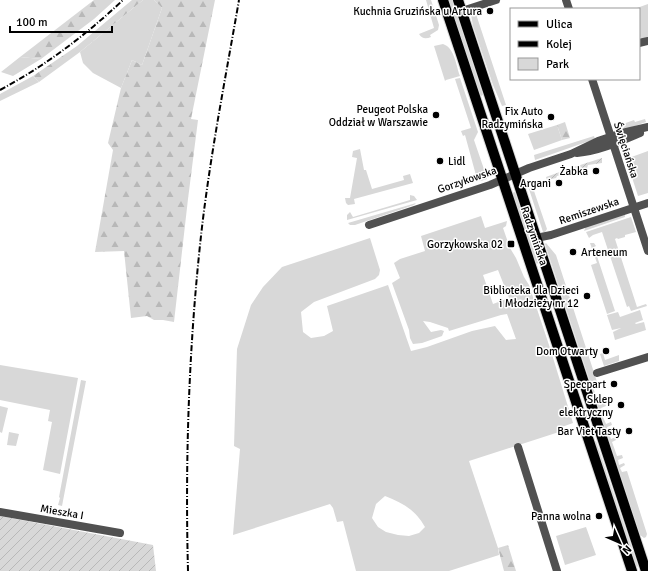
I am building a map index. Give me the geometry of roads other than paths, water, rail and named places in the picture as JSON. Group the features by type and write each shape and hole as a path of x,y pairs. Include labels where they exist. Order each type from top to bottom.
{"main road":[{"name":"Radzymińska","path":"443,0 632,571"},
{"name":"Radzymińska","path":"458,0 646,571"},
{"path":"533,270 545,266"}],"street":[{"path":"462,11 496,0"},
{"name":"Święciańska","path":"592,80 648,252"},
{"name":"Gorzykowska","path":"369,225 502,180 529,168 571,154 598,141 611,140 648,128"},
{"name":"Remiszewska","path":"536,238 552,235 648,203"},
{"path":"597,373 648,357"},
{"path":"518,448 557,571"},
{"name":"Mieszka I","path":"0,512 120,533"}],"railway":[{"path":"0,90 33,71 80,38 123,0"},
{"path":"188,571 187,485 189,399 194,313 202,227 210,170 239,0"}],"place":[{"name":"Kuchnia Gruzińska u Artura","path":"490,11"},
{"name":"Peugeot Polska Oddział w Warszawie","path":"436,115"},
{"name":"Fix Auto Radzymińska","path":"551,117"},
{"name":"Lidl","path":"440,161"},
{"name":"Żabka","path":"596,171"},
{"name":"Argani","path":"559,183"},
{"name":"Gorzykowska 02","path":"511,244"},
{"name":"Arteneum","path":"573,252"},
{"name":"Biblioteka dla Dzieci i Młodzieży nr 12","path":"587,296"},
{"name":"Dom Otwarty","path":"606,351"},
{"name":"Specpart","path":"614,384"},
{"name":"Sklep elektryczny","path":"621,405"},
{"name":"Bar Viet Tasty","path":"629,431"},
{"name":"Panna wolna","path":"599,516"}]}
